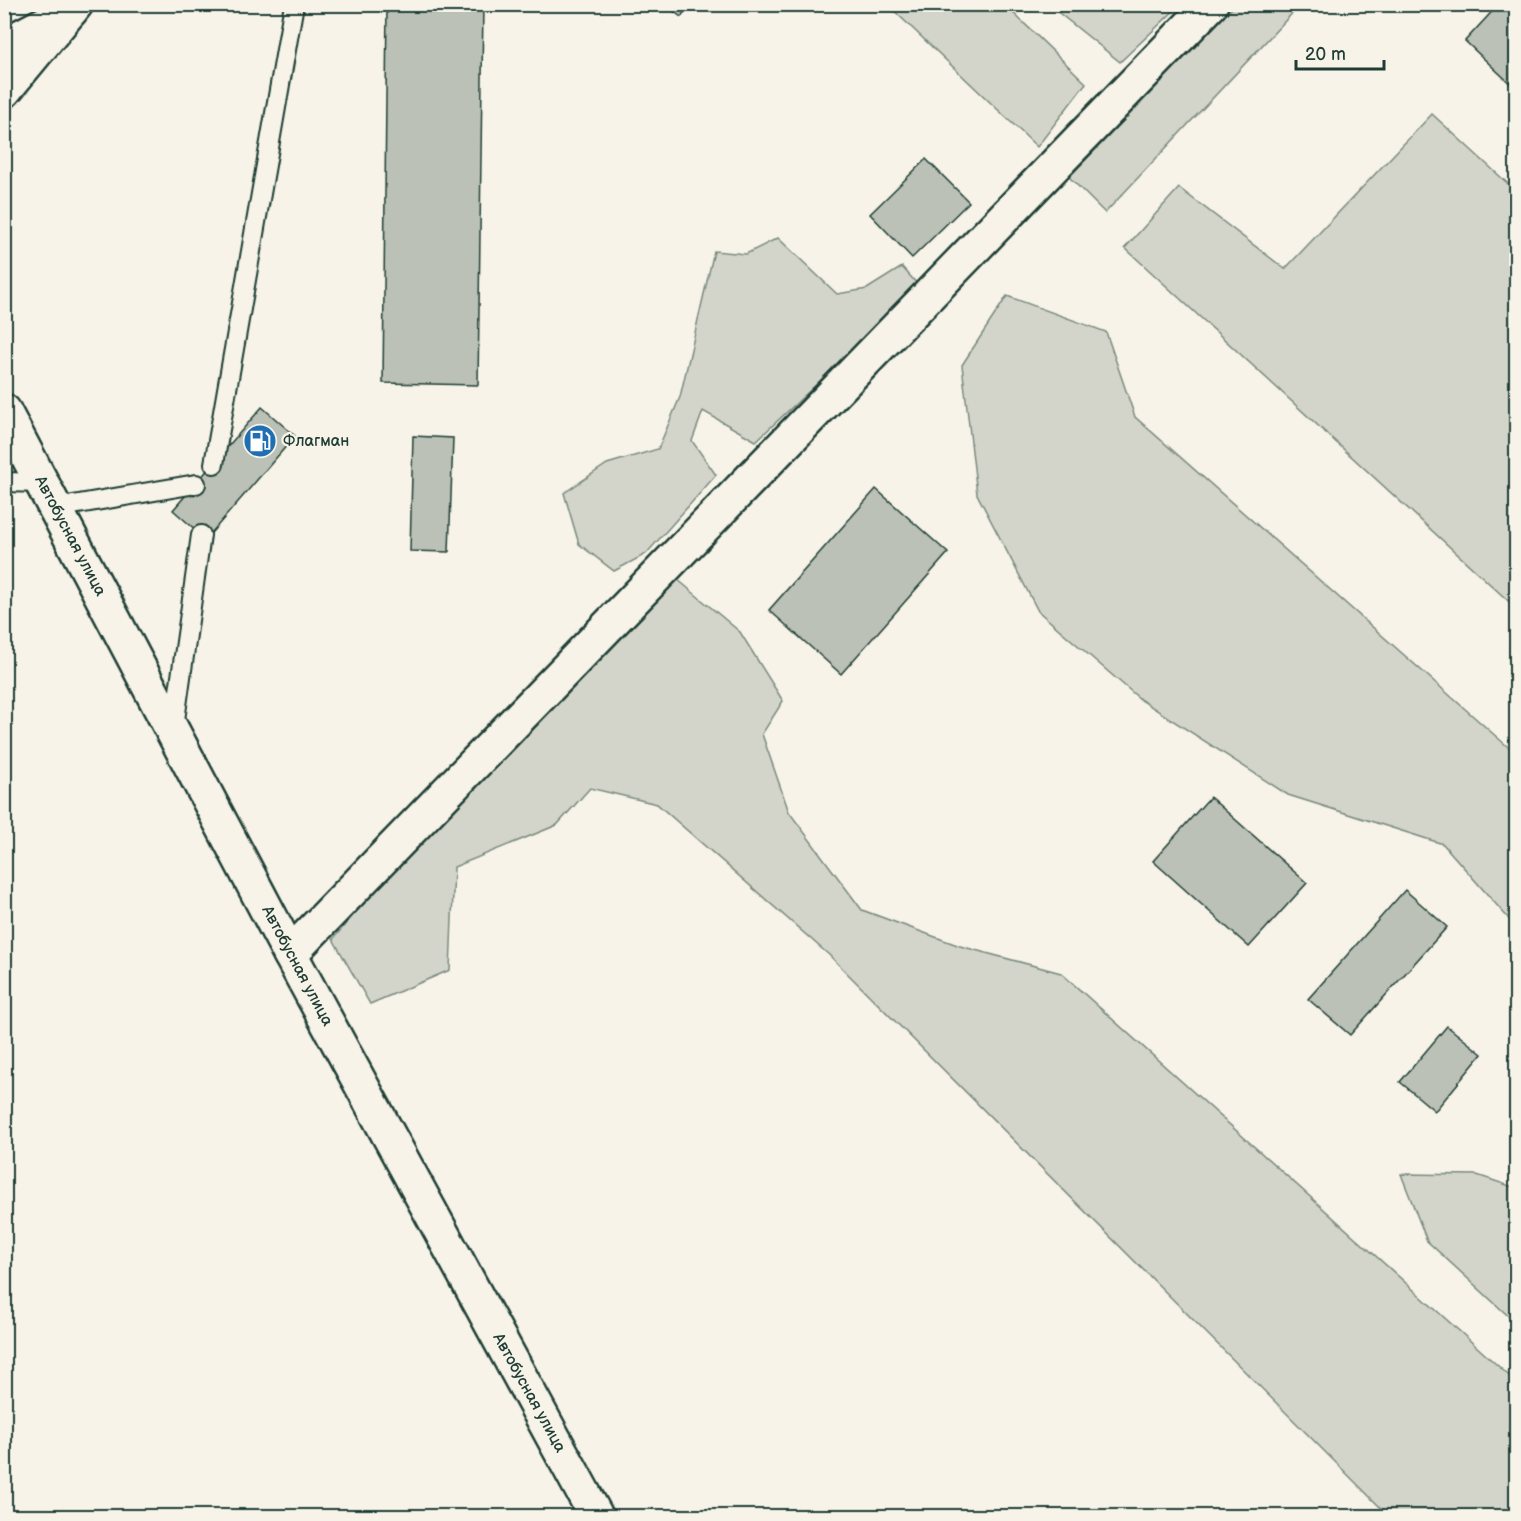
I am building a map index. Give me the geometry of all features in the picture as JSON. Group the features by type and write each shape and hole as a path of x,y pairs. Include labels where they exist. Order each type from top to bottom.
{"street":[{"path":"290,954 1211,4"},
{"path":"4,91 16,53 73,7"},
{"path":"4,107 16,53"},
{"path":"4,391 12,442"},
{"name":"Автобусная улица","path":"4,411 12,442 49,495 290,954 596,1516"}],"lane":[{"path":"213,464 294,4"},
{"path":"4,482 49,495 196,484"},
{"path":"173,732 201,535"}],"shaded area":[{"path":"888,5 1005,5 1086,83 1037,147"},
{"path":"1049,5 1180,5 1120,62"},
{"path":"1235,5 1300,5 1105,213 1069,177"},
{"path":"1432,114 1516,191 1516,608 1125,248 1179,188 1285,269"},
{"path":"778,238 837,294 867,289 902,267 920,287 756,441 703,411 692,441 716,475 646,554 614,571 579,544 564,493 607,464 658,449 680,397 714,251 746,254"},
{"path":"1007,296 1106,332 1135,417 1516,754 1516,927 1443,844 1288,795 1141,700 1038,611 977,494 962,365"},
{"path":"677,579 740,632 783,701 762,734 789,812 862,910 960,946 1061,973 1516,1382 1516,1516 1389,1516 829,955 657,804 590,788 557,825 454,867 450,970 370,1004 333,939 430,825"},
{"path":"1401,1174 1477,1175 1516,1188 1516,1323 1427,1241"}],"building":[{"path":"387,4 483,4 478,385 383,383"},
{"path":"664,4 690,4 681,17"},
{"path":"1499,4 1516,4 1516,89 1465,41"},
{"path":"926,159 969,202 912,258 870,214"},
{"path":"262,407 295,436 206,539 173,510"},
{"path":"413,436 453,438 449,552 410,551"},
{"path":"876,489 948,553 841,674 769,610"},
{"path":"1210,797 1307,883 1249,947 1153,861"},
{"path":"1405,890 1447,927 1350,1035 1308,999"},
{"path":"1447,1026 1482,1054 1435,1111 1400,1082"}],"place":[{"name":"Флагман","path":"260,441"}]}
